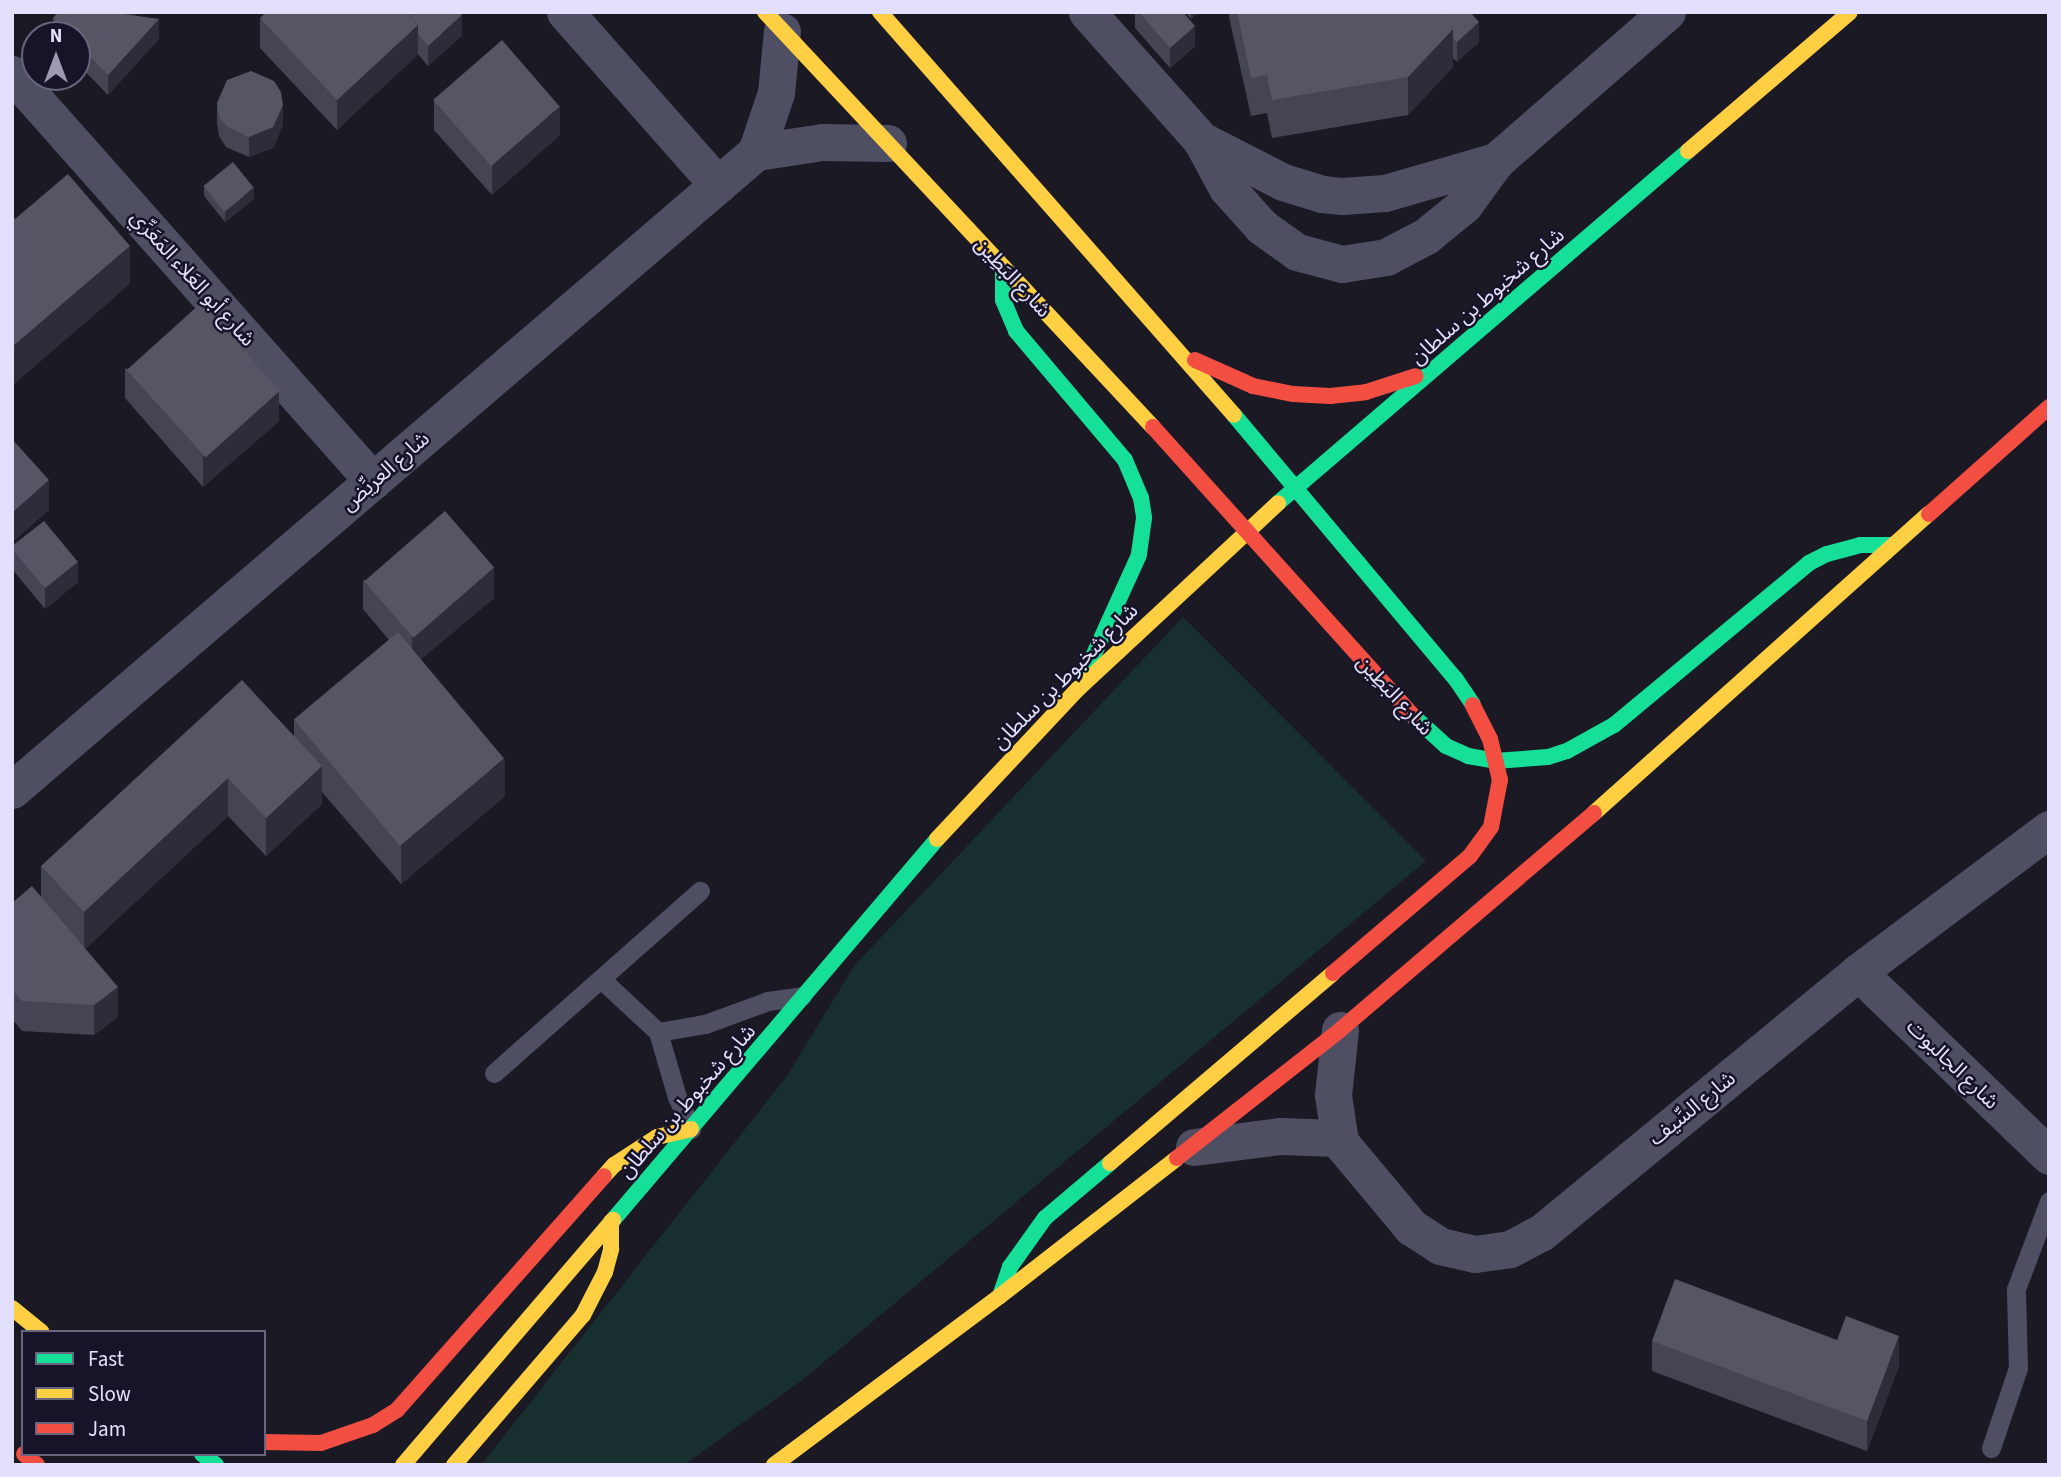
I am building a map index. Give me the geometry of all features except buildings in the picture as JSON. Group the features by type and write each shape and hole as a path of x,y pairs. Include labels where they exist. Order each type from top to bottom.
{"main road":[{"path":"880,12 1179,350 1455,678 1480,716 1500,780 1491,827 1470,856 1045,1218 1010,1267 1000,1296"},
{"name":"شارع شخبوط بن سلطان","path":"403,1465 806,995 902,879 1078,689 1248,529 1850,12"},
{"name":"شارع البَطِين","path":"774,22 1248,529 1428,733 1468,756 1495,761 1548,757 1593,738 1614,725 1794,572 1826,554 1861,545 1891,545"},
{"path":"1003,267 1003,300 1016,331 1125,460 1141,498 1143,527 1139,555 1078,689"},
{"path":"1179,350 1214,371 1253,386 1293,394 1330,396 1366,392 1401,383 1434,369"},
{"path":"774,1465 1194,1147 1340,1030 1564,839 2049,407"},
{"path":"266,1442 321,1443 348,1436 397,1409 614,1165 649,1140 691,1129"},
{"path":"454,1465 583,1315 605,1272 611,1250 611,1222"},
{"path":"12,1308 40,1330"}],"street":[{"path":"565,12 718,185"},
{"path":"1087,12 1201,140 1227,188 1279,241 1318,260 1342,264 1386,257 1426,236 1464,205 1496,161 1667,12"},
{"path":"774,22 776,93 756,152 822,142 888,144"},
{"name":"شارع أبو العَلاء المَعَرِّي","path":"12,74 373,481"},
{"path":"1201,140 1283,182 1322,194 1342,196 1385,193 1496,161"},
{"name":"شارع العريِّض","path":"12,790 756,152"},
{"name":"شارع السِّيف","path":"1337,1138 1411,1227 1440,1246 1475,1254 1510,1250 1542,1232 1858,972 2049,830"},
{"name":"شارع الجالبوت","path":"1858,972 2049,1156"},
{"path":"1194,1147 1270,1137 1337,1138 1334,1084 1340,1030"}],"lane":[{"path":"494,1073 700,891"},
{"path":"601,979 658,1032 677,1097 691,1129"},
{"path":"658,1032 705,1024 758,1004 806,995"},
{"path":"1991,1448 2018,1368 2016,1289 2049,1201"}],"green space":[{"path":"1183,617 1426,861 805,1378 684,1465 481,1465 787,1076 854,966"}],"traffic: fast":[{"path":"1278,503 1688,151"},
{"path":"1003,267 1003,300 1016,331 1125,460 1141,498 1144,518 1139,555 1086,672"},
{"path":"1234,415 1455,678 1473,705"},
{"path":"1413,716 1446,746 1468,756 1495,761 1548,757 1567,751 1614,725 1809,563 1827,554 1861,545 1891,545"},
{"path":"613,1220 937,839"},
{"path":"1000,1296 1010,1267 1045,1218 1110,1163"},
{"path":"205,1456 216,1465"}],"traffic: slow":[{"path":"765,12 1153,427"},
{"path":"880,12 1234,415"},
{"path":"1688,151 1850,12"},
{"path":"937,839 1078,689 1278,503"},
{"path":"1594,813 1929,514"},
{"path":"1110,1163 1333,973"},
{"path":"604,1176 614,1165 657,1137 691,1129"},
{"path":"774,1465 1000,1296 1177,1158"},
{"path":"403,1465 613,1220"},
{"path":"454,1465 583,1315 605,1272 611,1249 611,1222"},
{"path":"12,1308 40,1330"}],"traffic: jam":[{"path":"1195,360 1253,386 1293,394 1330,396 1366,392 1416,376"},
{"path":"1929,514 2049,407"},
{"path":"1153,427 1413,716"},
{"path":"1333,973 1470,856 1491,827 1500,780 1490,739 1473,705"},
{"path":"1177,1158 1340,1030 1594,813"},
{"path":"266,1442 321,1443 373,1425 397,1410 604,1176"},
{"path":"26,1456 37,1465"}]}
